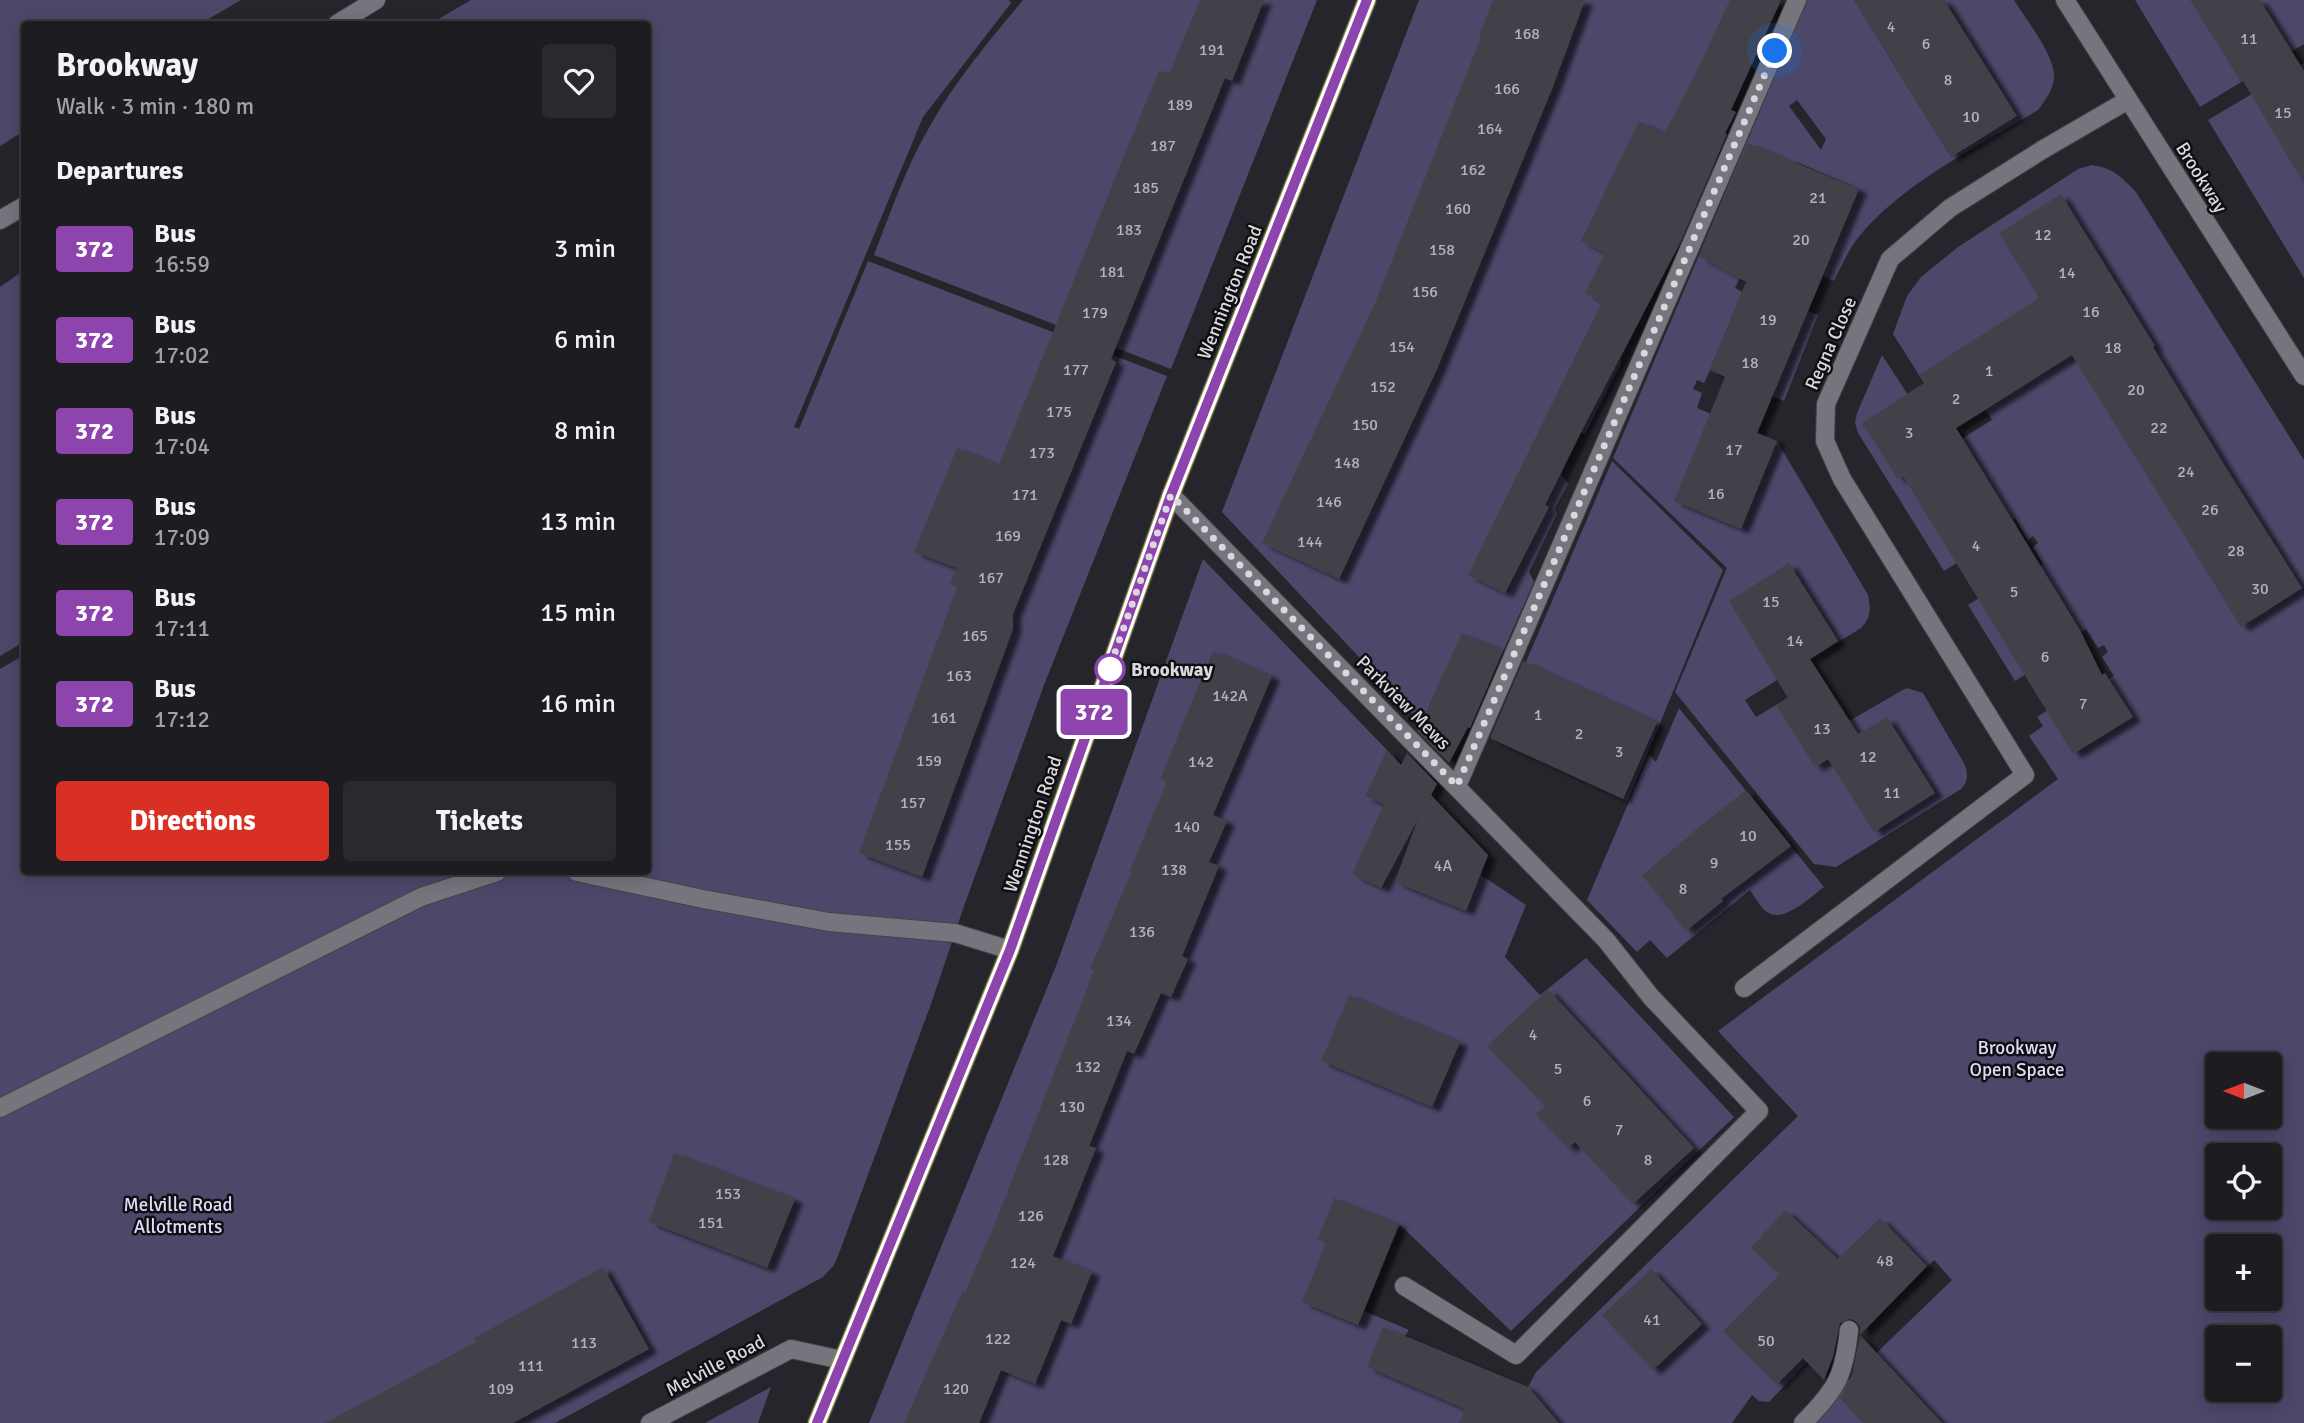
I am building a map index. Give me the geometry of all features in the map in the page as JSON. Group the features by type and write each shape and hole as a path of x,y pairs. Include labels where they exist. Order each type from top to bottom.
{"main road":[{"name":"Wennington Road","path":"817,1423 1010,950 1171,495 1367,0"}],"street":[{"path":"342,21 376,0"},
{"path":"1457,786 1797,0"},
{"name":"Brookway","path":"2065,0 2304,376"},
{"name":"Regna Close","path":"1744,988 2025,775 1842,479 1825,441 1826,404 1890,259 1951,208 2042,150 2128,100"},
{"path":"0,220 21,208"},
{"name":"Parkview Mews","path":"1171,495 1606,940 1651,997 1759,1111 1516,1355 1404,1286"},
{"path":"0,1108 410,902 488,875"},
{"path":"591,875 829,922 955,933 1010,950"},
{"path":"1803,1423 1825,1401 1841,1376 1846,1360 1849,1330"},
{"name":"Melville Road","path":"650,1423 790,1349 842,1360"}],"green space":[{"path":"0,0 241,0 205,21 21,21 21,133 0,146"},
{"name":"Melville Road Allotments","path":"471,0 1009,0 1011,3 923,117 794,427 799,429 868,261 1167,376 1044,685 838,1256 823,1277 555,1423 0,1423 0,669 21,657 21,875 651,875 651,21 435,21"},
{"path":"1023,0 1317,0 1171,369 874,255 906,173 930,126 962,77"},
{"path":"1419,0 1771,0 1760,25 1768,28 1752,65 1744,61 1724,106 1736,113 1712,157 1718,161 1682,246 1674,242 1655,279 1660,281 1621,358 1621,364 1561,474 1568,484 1555,508 1557,514 1529,572 1534,582 1475,714 1426,728 1222,512"},
{"path":"1807,0 1854,0 1951,157 2017,116 1944,0 2014,0 2046,50 2054,71 2052,88 2038,110 1941,167 1895,201 1874,219 1857,239 1834,281 1823,276 1859,189 1796,162 1762,246 1756,243 1735,288 1742,292 1710,370 1704,383 1697,380 1693,389 1702,393 1697,408 1777,441 1869,600 1868,617 1861,628 1745,700 1756,717 1822,677 1849,721 1907,688 1923,693 1965,765 1967,778 1961,789 1836,867 1814,864 1675,692 1727,568 1613,458","holes":["1797,100 1826,139 1821,150 1789,106"]},
{"path":"2135,0 2304,0 2304,44 2200,107"},
{"path":"2304,63 2304,278 2208,120"},
{"name":"Brookway Open Space","path":"2092,165 2111,171 2136,192 2304,460 2304,1423 1804,1423 1952,1280 1934,1260 1892,1302 1882,1302 1822,1244 1823,1345 1769,1402 1759,1401 1752,1395 1732,1423 869,1423 1056,966 1203,559 1488,855 1481,875 1526,905 1505,957 1540,995 1586,958 1734,1117 1511,1331 1400,1225 1364,1311 1409,1330 1405,1336 1528,1387 1536,1372 1798,1116 1718,1031 2058,779 2029,736 2043,726 2037,717 2105,673 2109,679 2114,676 2102,657 2108,652 2104,645 2098,648 2086,629 2081,632 2084,638 2015,681 1968,605 2037,562 2039,566 2043,564 2033,547 2038,543 2033,536 2028,540 2015,518 2013,520 2017,526 1944,571 1858,433 1855,423 1857,413 1882,355 1944,450 1992,420 1986,410 1954,430 1893,334 1907,296 1921,277 1958,247 2078,169"},
{"path":"21,272 21,644 0,656 0,287"},
{"path":"1808,311 1818,315 1784,401 1772,396"},
{"path":"1612,461 1723,570 1628,801 1493,739"},
{"path":"1679,708 1824,887 1789,912 1774,915 1764,910 1750,890 1667,958 1650,940 1637,952 1587,900 1649,755 1656,762"},
{"path":"771,1387 758,1423 705,1423"}],"building":[{"path":"1200,0 1264,0 1232,81 1225,78 1111,359 1116,362 1013,614 1013,629 922,877 859,853 957,587 950,584 957,568 914,552 957,448 999,465 1159,70 1169,74"},
{"path":"1493,0 1585,0 1552,89 1437,369 1339,579 1262,543 1375,303 1481,37 1479,36"},
{"path":"1730,0 1781,0 1731,110 1736,112 1679,245 1581,432 1545,505 1549,507 1505,593 1468,575 1602,302 1585,293 1605,253 1581,241 1639,121 1664,134"},
{"path":"1854,0 1944,0 2017,116 1951,157"},
{"path":"2190,0 2260,0 2304,71 2304,184 2243,81 2241,82"},
{"path":"1748,143 1859,189 1757,433 1777,441 1741,529 1674,501 1725,377 1710,370 1746,282 1699,256"},
{"path":"2061,194 2302,588 2241,627 2072,355 1956,428 2081,632 2102,675 2105,673 2133,717 2073,754 1903,476 1898,479 1862,423 1924,383 1919,375 2039,298 1999,233"},
{"path":"1789,563 1838,641 1810,659 1858,734 1887,717 1935,793 1874,832 1828,759 1815,767 1776,705 1788,698 1729,601"},
{"path":"1462,633 1503,651 1470,728 1468,727 1449,763 1417,731"},
{"path":"1213,651 1272,676 1213,815 1227,821 1209,862 1219,866 1182,956 1188,959 1171,997 1161,993 1134,1054 1127,1051 1089,1146 1096,1148 1053,1256 1092,1272 1071,1324 1061,1320 1035,1384 1001,1370 979,1423 904,1423 994,1226 1094,971 1090,969 1167,782 1160,779"},
{"path":"1523,661 1657,722 1623,799 1490,738"},
{"path":"1387,750 1401,765 1407,753 1437,784 1431,795 1488,855 1466,911 1395,882 1418,819 1381,888 1352,874 1384,804 1365,796"},
{"path":"1746,790 1791,846 1721,899 1723,901 1686,931 1642,875"},
{"path":"1548,989 1694,1148 1633,1204 1575,1142 1568,1148 1536,1114 1545,1106 1487,1046"},
{"path":"1349,995 1460,1042 1432,1107 1321,1061"},
{"path":"674,1153 795,1199 767,1268 649,1222"},
{"path":"1334,1198 1399,1224 1358,1325 1302,1302 1326,1243 1318,1239"},
{"path":"1785,1210 1838,1259 1880,1218 1927,1266 1860,1335 1860,1326 1855,1321 1850,1319 1840,1323 1833,1357 1824,1380 1803,1358 1777,1384 1723,1331 1780,1274 1751,1248"},
{"path":"603,1267 649,1349 513,1423 325,1423 476,1342 474,1338"},
{"path":"1651,1269 1702,1324 1653,1370 1602,1315"},
{"path":"1383,1327 1528,1387 1559,1423 1459,1423 1465,1409 1367,1367"},
{"path":"1860,1335 1942,1423 1863,1423 1840,1398 1852,1375"}],"bus line":[{"name":"372","path":"817,1423 1010,950 1171,495 1367,0"}],"place":[{"name":"Brookway","path":"1110,669"}],"route":[{"path":"1110,669 1108,672 1171,495 1457,786 1775,51"}]}
